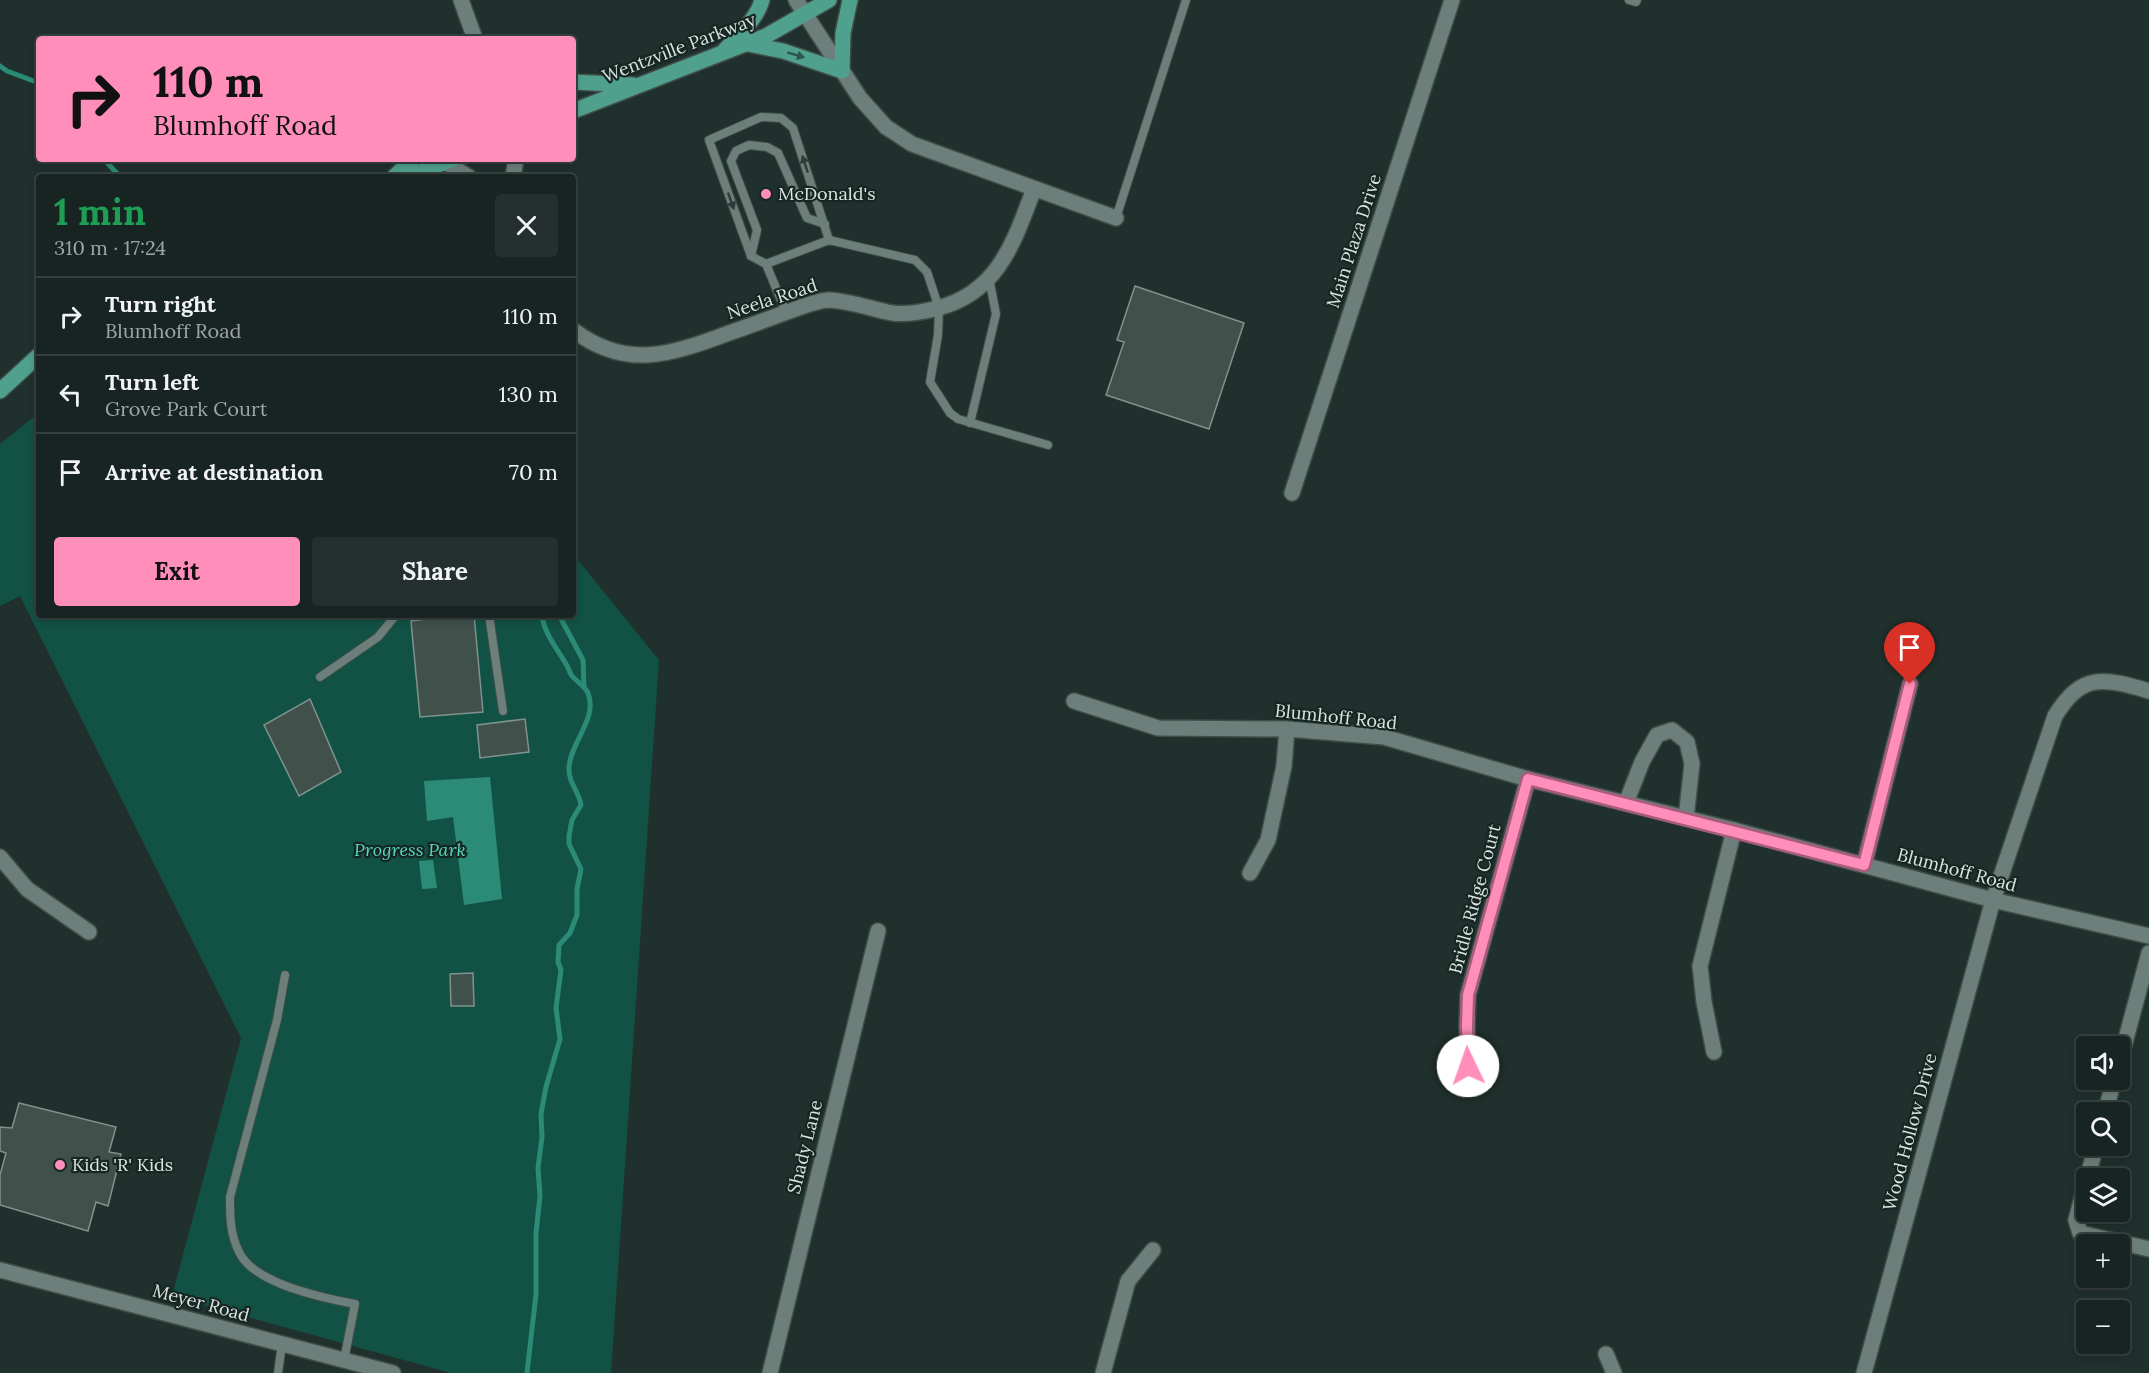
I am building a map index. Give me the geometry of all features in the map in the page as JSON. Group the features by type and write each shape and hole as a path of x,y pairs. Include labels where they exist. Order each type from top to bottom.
{"main road":[{"path":"723,53 753,18 762,0"},
{"name":"Wentzville Parkway","path":"576,110 748,44 828,0"},
{"path":"748,44 783,51 842,70 843,33 850,0"},
{"path":"576,82 639,85"},
{"path":"397,174 409,162"},
{"path":"416,174 446,162"},
{"path":"0,391 36,358"}],"street":[{"path":"461,0 474,36"},
{"path":"796,0 860,98 886,128 912,144 1116,218"},
{"name":"Main Plaza Drive","path":"1292,493 1452,0"},
{"path":"450,162 465,174"},
{"name":"Neela Road","path":"576,332 585,339 610,350 657,355 682,351 786,312 828,300 895,313 921,313 952,305 981,286 1001,265 1015,240 1034,189"},
{"name":"Wood Hollow Drive","path":"1864,1373 1993,900 2055,716 2067,697 2089,683 2106,680 2149,691"},
{"path":"1864,865 1910,684"},
{"name":"Blumhoff Road","path":"1074,701 1158,728 1287,729 1384,737 1528,779 1734,830 1993,900 2149,936"},
{"path":"1250,873 1268,840 1284,766 1287,729"},
{"path":"1626,803 1642,762 1658,735 1672,730 1688,742 1692,764 1686,818"},
{"name":"Bridle Ridge Court","path":"1468,1066 1468,995 1528,779"},
{"path":"1714,1052 1704,1002 1700,966 1734,830"},
{"path":"0,857 27,889 89,932"},
{"name":"Shady Lane","path":"770,1373 879,931"},
{"path":"2127,1036 2149,952"},
{"path":"2077,1222 2080,1233 2149,1249"},
{"path":"1103,1373 1128,1281 1153,1250"},
{"name":"Meyer Road","path":"0,1270 393,1373"},
{"path":"1606,1354 1614,1373"}],"lane":[{"path":"1116,218 1186,0"},
{"path":"1629,0 1636,2 1637,0"},
{"path":"786,312 766,264 751,256 709,140 761,117 781,118 793,128 829,240"},
{"path":"751,256 757,230 731,161 736,151 749,145 767,147 778,153 807,218 825,224"},
{"path":"766,264 829,240 915,260 927,272 939,308 938,335 930,382 950,413 970,423 1048,445"},
{"path":"970,423 996,314 989,278"},
{"path":"320,677 378,637 394,618"},
{"path":"489,618 503,711"},
{"path":"285,975 277,1020 230,1197 230,1226 240,1254 254,1269 271,1280 318,1297 355,1304 344,1360"},
{"path":"278,1373 282,1344"}],"green space":[{"name":"Progress Park","path":"36,415 36,618 576,618 576,558 659,660 611,1373 451,1373 172,1296 241,1038 20,596 0,606 0,444"}],"shaded area":[{"path":"490,777 502,899 464,905 453,817 427,821 424,781"},
{"path":"433,860 437,888 422,889 419,861"}],"building":[{"path":"1135,286 1244,323 1209,429 1106,395 1124,342 1117,340"},
{"path":"436,618 474,618 483,712 420,717 411,621"},
{"path":"310,699 341,772 299,796 264,725"},
{"path":"525,719 529,752 480,758 477,725"},
{"path":"473,973 474,1006 451,1006 450,974"},
{"name":"Kids 'R' Kids","path":"19,1103 116,1127 109,1152 121,1154 108,1206 96,1202 88,1231 0,1205 0,1175 6,1153 0,1151 0,1127 12,1128"}],"waterway":[{"path":"0,66 36,82"},
{"path":"107,162 117,174"},
{"path":"527,1373 536,1294 541,1114 560,1039 556,1008 561,970 558,962 559,945 570,933 577,915 577,889 581,869 569,844 572,820 581,805 570,778 569,767 574,748 590,712 587,691 572,676 551,641 542,618"},
{"path":"561,618 583,660 584,686"}],"place":[{"name":"McDonald's","path":"766,194"},
{"name":"Kids 'R' Kids","path":"60,1165"}],"route":[{"path":"1468,1066 1468,995 1528,779 1864,865 1910,684"}]}
